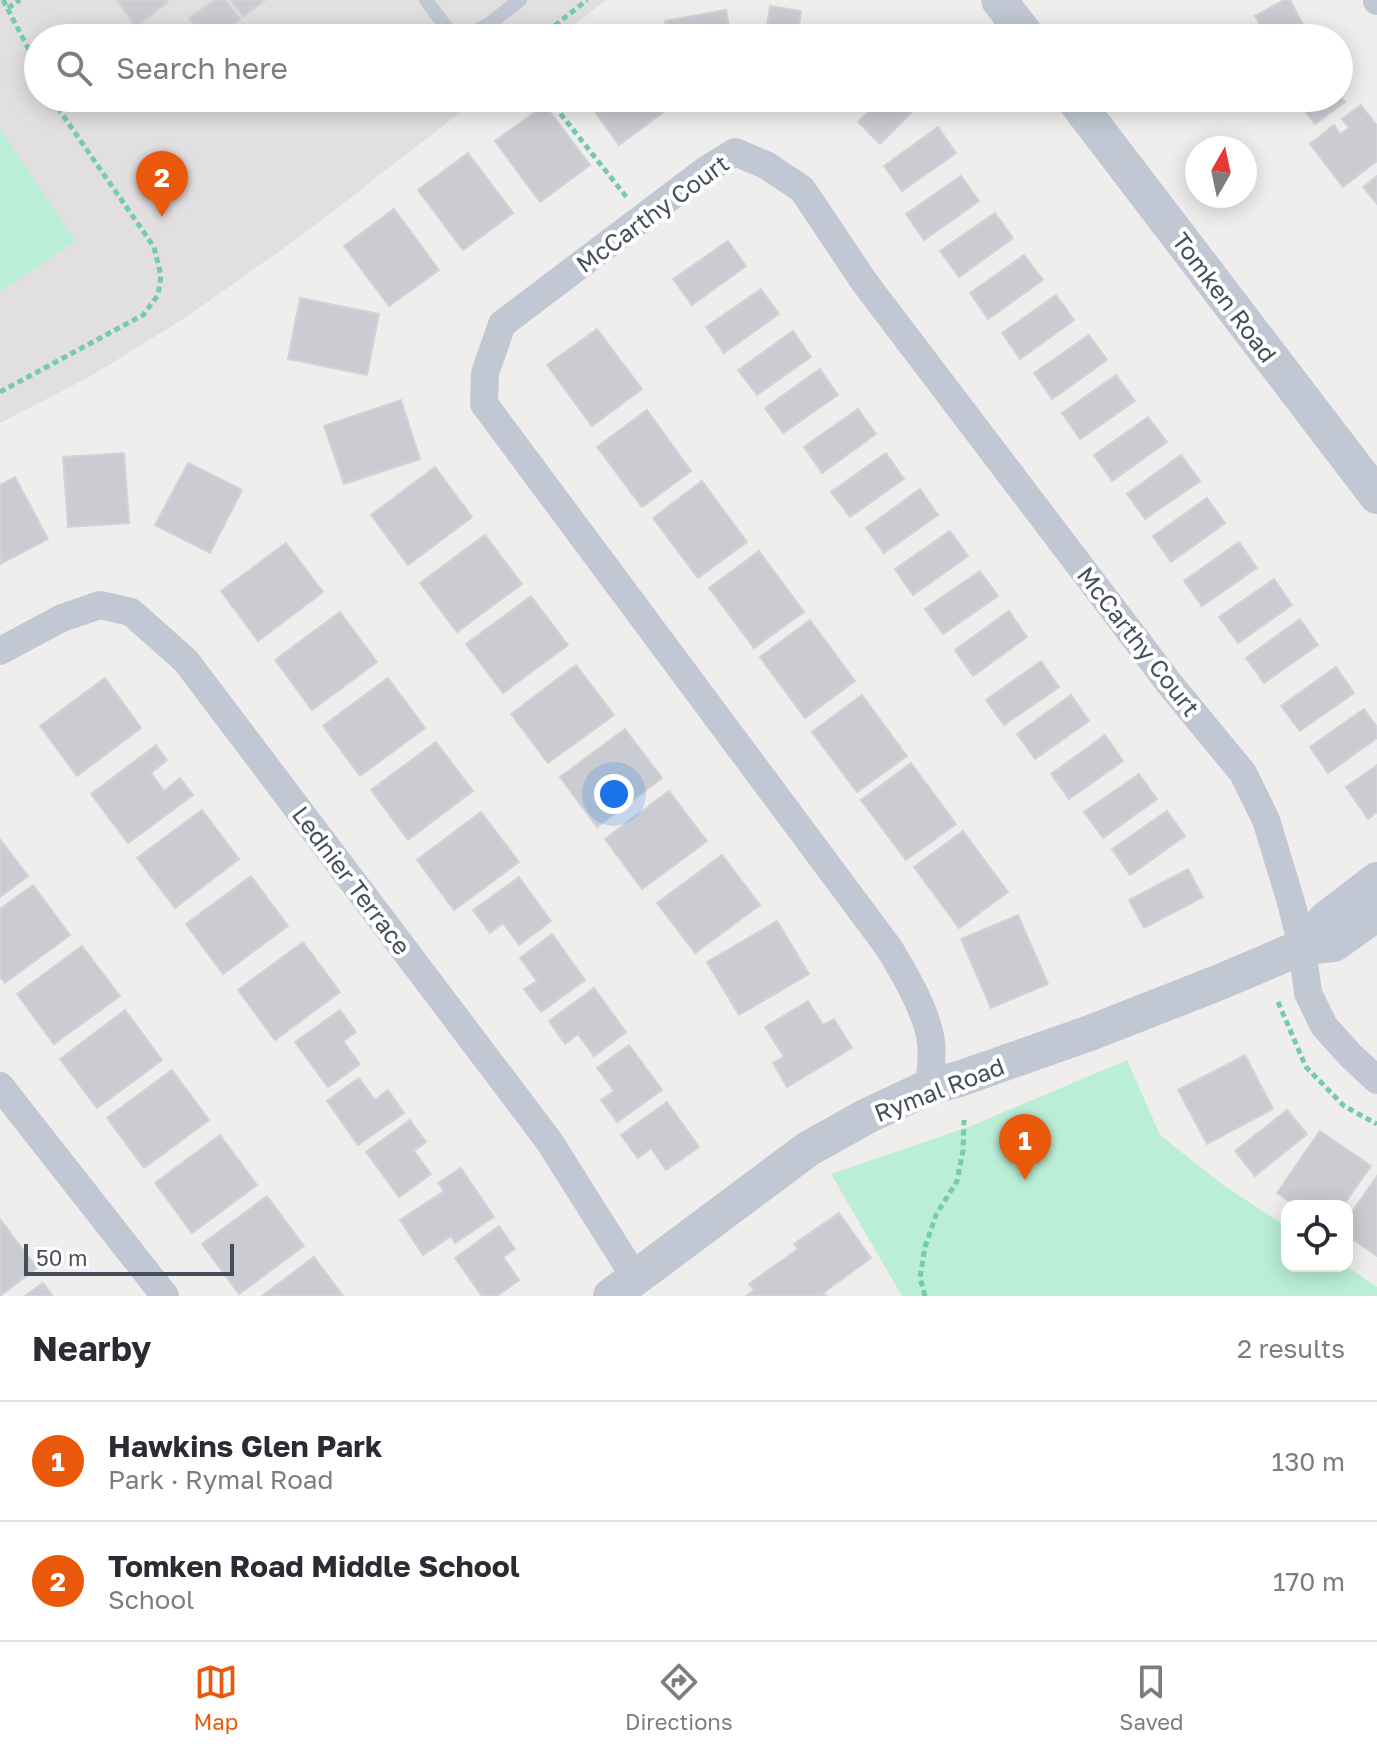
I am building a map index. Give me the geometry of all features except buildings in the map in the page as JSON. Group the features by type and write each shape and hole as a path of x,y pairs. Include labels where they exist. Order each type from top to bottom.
{"street":[{"path":"999,0 1017,24"},
{"name":"Tomken Road","path":"1084,112 1377,496"},
{"name":"McCarthy Court","path":"929,1087 932,1046 929,1033 912,987 889,948 484,404 485,373 502,324 706,170 735,152 766,165 802,189 884,308 1172,687 1243,773 1266,820 1302,947"},
{"name":"Lednier Terrace","path":"0,651 62,618 100,605 131,612 186,661 549,1141 624,1287"},
{"name":"Rymal Road","path":"1302,947 1326,919 1377,880"},
{"name":"Rymal Road","path":"624,1287 808,1149 867,1116 929,1087 1090,1033 1302,947 1334,944 1377,913"},
{"path":"1302,947 1308,993 1324,1026 1377,1080"},
{"path":"0,1086 165,1296"}],"lane":[{"path":"426,0 444,24"},
{"path":"489,24 520,0"}],"path":[{"path":"3,0 24,39"},
{"path":"8,8 20,0"},
{"path":"557,24 587,0"},
{"path":"0,392 143,315 158,295 161,276 154,247 61,112"},
{"path":"559,112 622,193 646,216"},
{"path":"1278,1002 1306,1067 1344,1106 1377,1124"},
{"path":"925,1296 920,1277 925,1247 936,1215 957,1181 963,1151 964,1120"}],"shaded area":[{"path":"0,0 606,0 575,24 24,24 24,112 461,112 301,236 183,319 91,376 0,423"}],"green space":[{"path":"0,129 76,241 0,292"},
{"path":"1127,1060 1160,1135 1223,1185 1281,1223 1281,1272 1353,1271 1377,1287 1377,1296 902,1296 831,1174 971,1126"}],"place":[{"name":"Tomken Road Middle School","path":"162,217"},
{"name":"Hawkins Glen Park","path":"1025,1180"}]}
